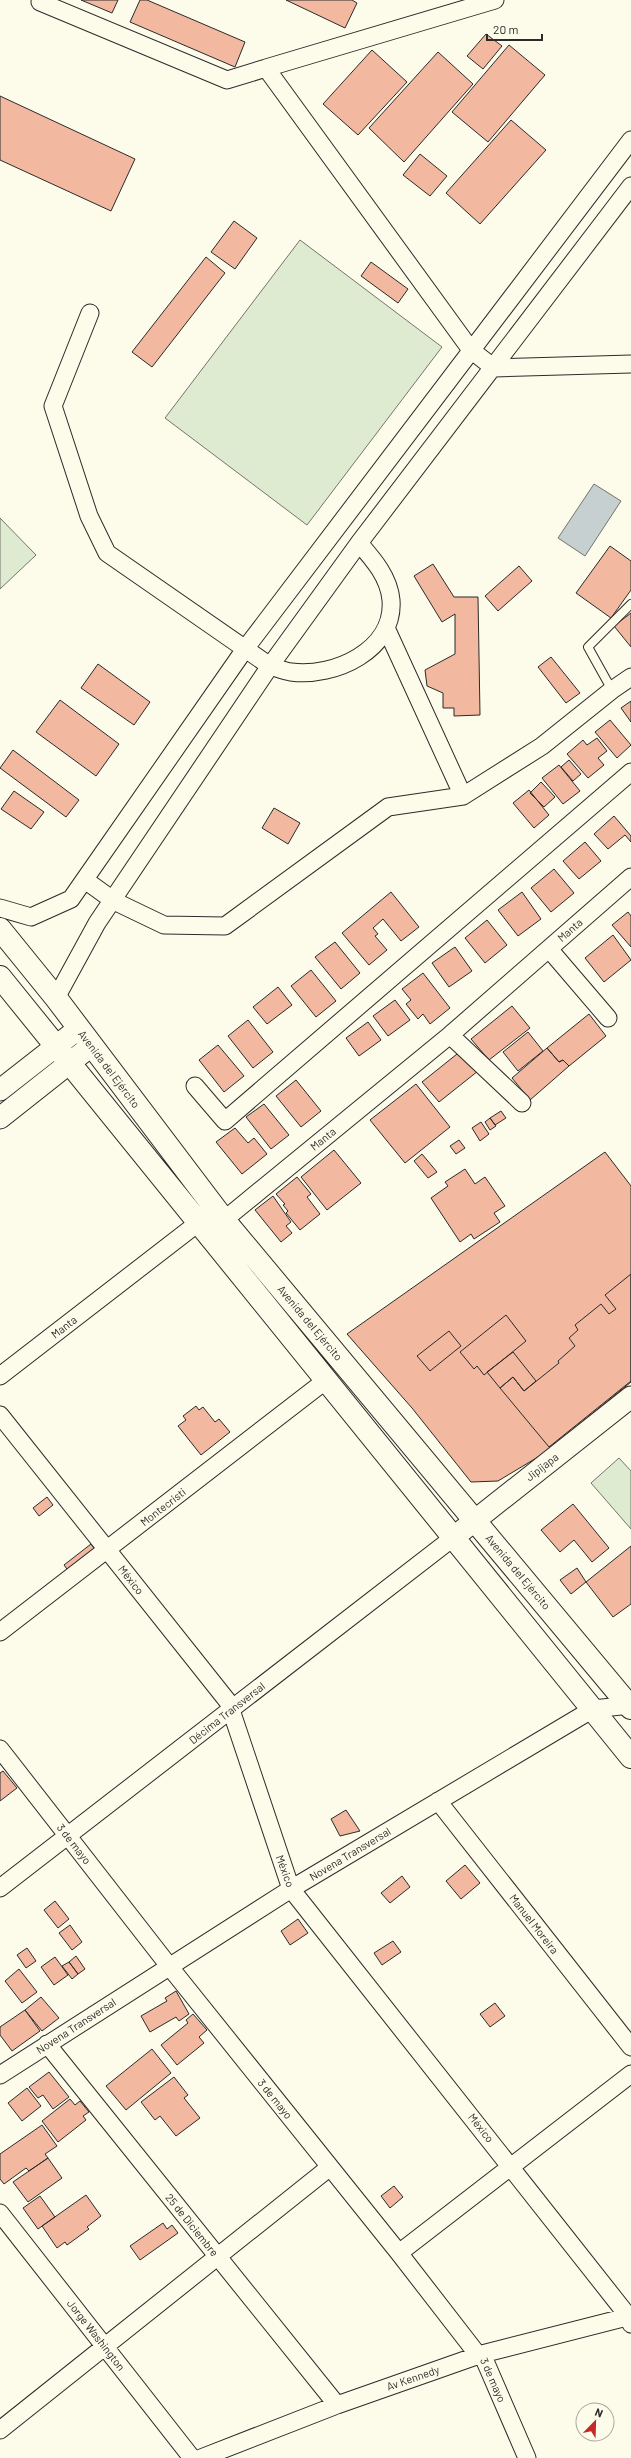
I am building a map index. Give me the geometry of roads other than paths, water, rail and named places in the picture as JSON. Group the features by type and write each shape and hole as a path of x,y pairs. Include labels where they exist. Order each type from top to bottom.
{"main road":[{"name":"Avenida del Ejército","path":"0,929 56,998 224,1220 630,1706"},
{"path":"0,977 325,1381 454,1537 631,1757"}],"street":[{"path":"40,2 227,80 495,0"},
{"path":"266,68 471,350 494,368 631,364"},
{"path":"0,908 31,917 71,899 245,648 631,140"},
{"path":"56,998 97,923 114,901 270,666 359,542 494,368 631,186"},
{"path":"90,313 53,406 89,516 107,553 270,666 291,672 322,671 363,656 387,630"},
{"path":"359,542 384,576 391,600 387,630 463,796"},
{"path":"85,880 114,901 164,925 225,926 388,807 463,796 542,746 612,690 631,677"},
{"path":"195,1086 225,1121 631,772"},
{"name":"Manta","path":"224,1220 450,1035 631,877"},
{"path":"549,948 608,1018"},
{"path":"450,1035 522,1103"},
{"path":"0,1090 63,1054 85,1038"},
{"path":"0,1118 63,1054"},
{"path":"198,1223 224,1220"},
{"name":"Manta","path":"0,1376 198,1223"},
{"name":"Montecristi","path":"0,1632 325,1381"},
{"name":"Jipijapa","path":"454,1537 631,1397"},
{"name":"México","path":"0,1415 232,1709 291,1889 630,2319"},
{"name":"Décima Transversal","path":"0,1888 454,1537"},
{"name":"Novena Transversal","path":"0,2075 291,1889 593,1709 630,1706"},
{"name":"3 de mayo","path":"0,1749 169,1966 480,2354 527,2458"},
{"name":"Manuel Moreira","path":"438,1801 631,2047"},
{"name":"25 de Diciembre","path":"47,2044 337,2405"},
{"path":"399,2253 510,2165 631,2074"},
{"path":"0,2430 330,2167"},
{"name":"Jorge Washington","path":"0,2213 192,2458"},
{"name":"Av Kennedy","path":"201,2458 337,2405 480,2354 630,2319"}],"lane":[{"path":"612,690 588,647 631,604"}]}
